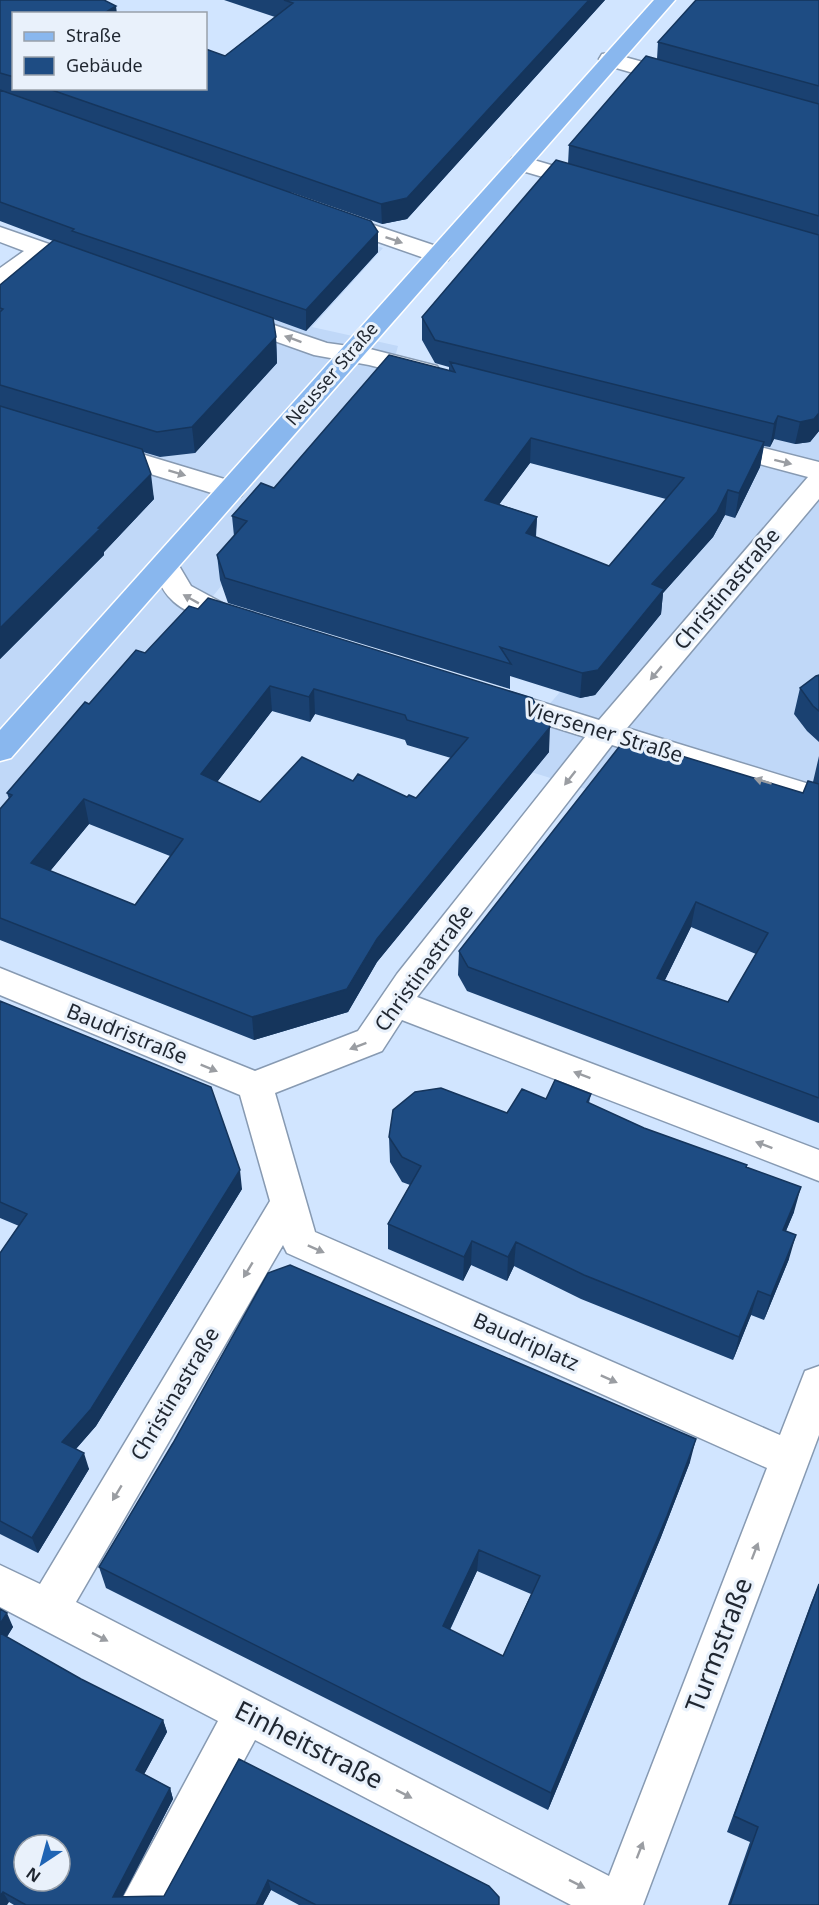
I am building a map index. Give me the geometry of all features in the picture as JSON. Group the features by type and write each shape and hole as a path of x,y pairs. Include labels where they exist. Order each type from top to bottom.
{"main road":[{"name":"Neusser Straße","path":"0,750 165,566 610,59 665,0"}],"street":[{"path":"610,59 698,85"},
{"path":"520,163 612,190"},
{"path":"311,210 439,255"},
{"path":"0,234 107,273"},
{"path":"1,277 41,249"},
{"path":"206,308 323,350 447,376"},
{"path":"701,441 819,471"},
{"path":"77,443 231,490"},
{"name":"Christinastraße","path":"255,1086 370,1041 395,1004 606,732 819,481"},
{"path":"165,566 181,593 218,614 275,631"},
{"name":"Viersener Straße","path":"469,690 819,798"},
{"name":"Baudristraße","path":"0,981 255,1086"},
{"path":"395,1004 819,1166"},
{"path":"255,1086 288,1202"},
{"name":"Christinastraße","path":"48,1610 288,1202"},
{"name":"Baudriplatz","path":"288,1202 300,1242 790,1459"},
{"name":"Turmstraße","path":"619,1905 819,1384"},
{"name":"Einheitstraße","path":"0,1585 619,1905"},
{"path":"142,1905 246,1713"}],"shaded area":[{"path":"289,215 383,248 312,327 398,346 389,380 182,634 0,833 0,550"},
{"path":"790,406 819,413 819,862 499,762 661,576"}],"building":[{"path":"0,0 104,0 116,6 106,12 12,12 12,76 0,73"},
{"path":"284,0 589,0 407,198 381,204 52,90 207,90 207,49 225,56 293,3"},
{"path":"696,0 819,0 819,86 658,42"},
{"path":"646,56 819,104 819,216 569,145"},
{"path":"0,90 371,221 378,232 306,310 72,231 74,229 0,202"},
{"path":"556,160 819,235 819,413 814,419 800,422 778,416 774,424 435,340 422,317"},
{"path":"54,240 273,318 276,337 192,427 157,432 0,385 0,312 3,309 0,308 0,285"},
{"path":"389,355 455,372 450,362 764,442 739,493 728,490 717,512 652,584 664,589 598,670 582,673 500,647 511,664 225,578 217,555 247,521 232,516 261,483 274,488","holes":["531,438 684,478 609,566 526,533 537,517 485,500"]},
{"path":"0,406 142,449 151,474 98,528 100,529 0,628"},
{"path":"208,598 532,698 550,727 377,939 347,989 252,1017 0,918 0,809 12,795 7,793 85,702 89,704 136,650 145,653 189,606 198,609","holes":["270,686 309,697 314,689 405,715 407,720 468,738 416,798 409,795 407,797 358,774 353,781 302,757 260,802 201,774","84,799 183,839 135,905 31,863"]},
{"path":"819,675 819,711 800,688"},
{"path":"639,743 803,793 808,781 819,784 819,1098 468,967 459,951 619,747","holes":["696,902 768,933 728,1002 657,978"]},
{"path":"0,1001 211,1087 240,1170 91,1409 62,1442 84,1453 32,1538 0,1521 0,1253 27,1214 0,1202"},
{"path":"555,1080 591,1094 587,1102 644,1128 801,1187 783,1230 796,1235 771,1296 758,1291 739,1337 584,1275 516,1242 508,1257 472,1241 464,1257 388,1224 421,1166 402,1157 389,1137 393,1110 415,1092 441,1088 507,1113 522,1089 546,1099"},
{"path":"290,1265 696,1439 667,1516 551,1793 99,1567 173,1443 268,1273","holes":["479,1550 540,1576 503,1656 443,1626"]},
{"path":"819,1584 819,1905 730,1905 758,1827 734,1816"},
{"path":"0,1609 7,1613 0,1624"},
{"path":"0,1633 81,1679 163,1720 136,1770 170,1788 113,1897 164,1896 239,1759 489,1886 499,1897 499,1905 316,1905 268,1880 256,1905 26,1905 3,1892 0,1896"}]}
